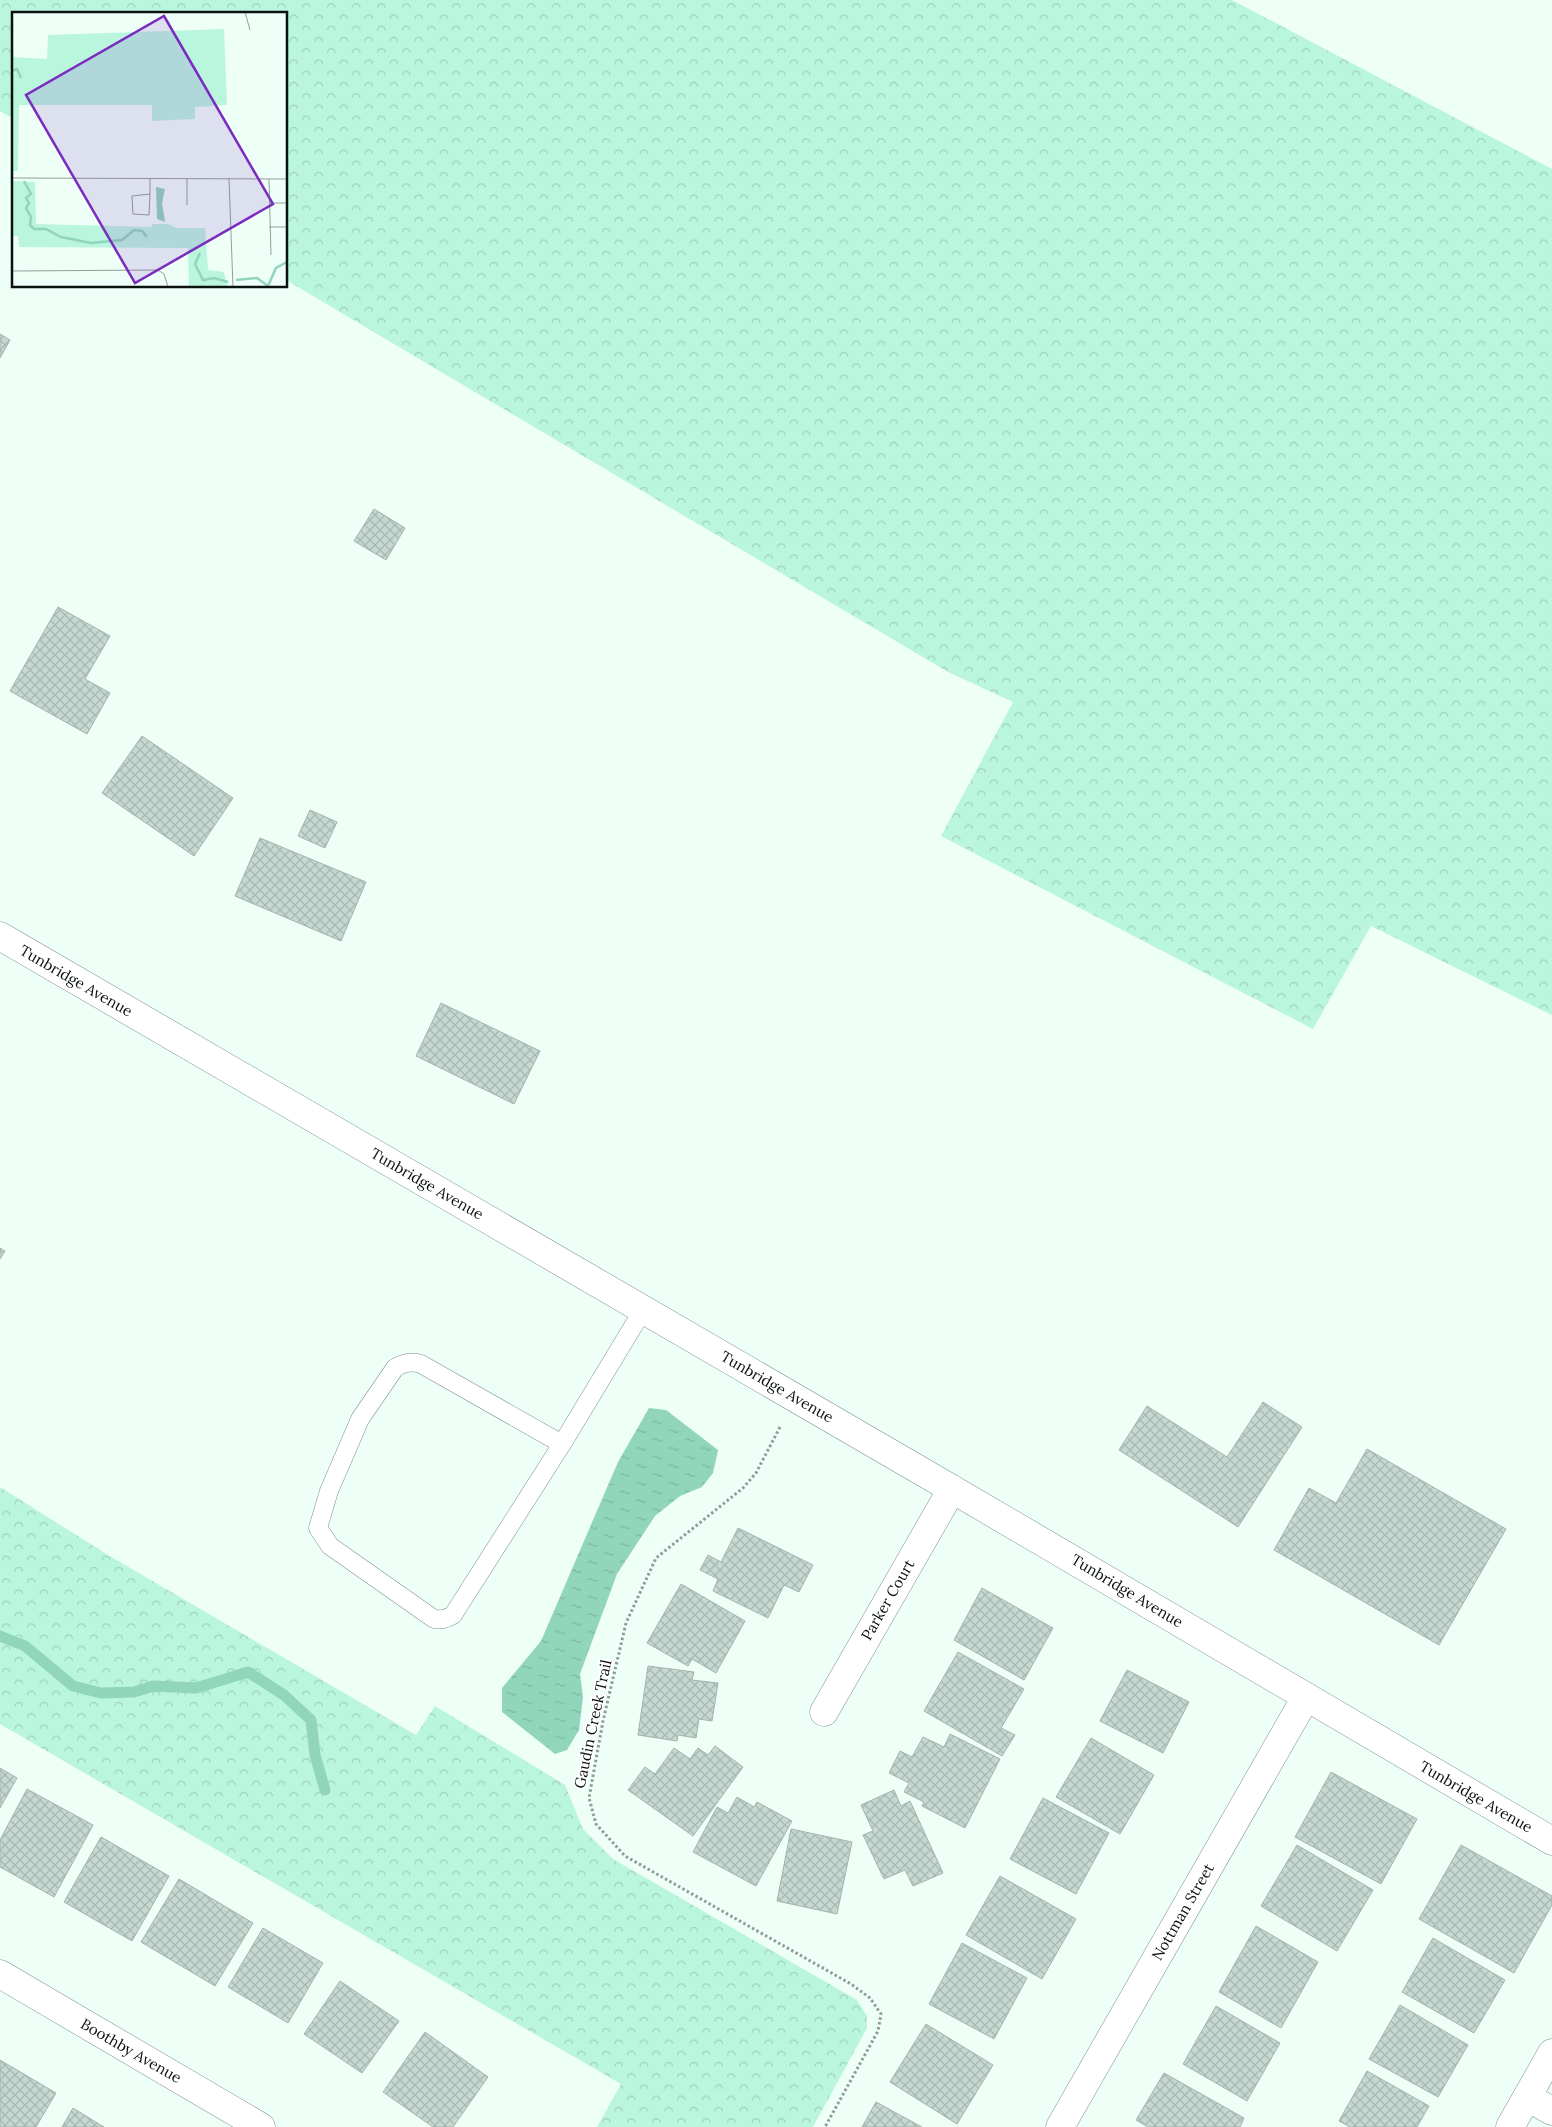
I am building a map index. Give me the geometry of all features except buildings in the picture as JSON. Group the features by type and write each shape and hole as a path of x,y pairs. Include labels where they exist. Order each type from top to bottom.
{"street":[{"name":"Tunbridge Avenue","path":"0,936 952,1489 1552,1841"},
{"name":"Parker Court","path":"824,1712 952,1489"},
{"name":"Nottman Street","path":"1060,2127 1306,1697"},
{"name":"Boothby Avenue","path":"0,1974 261,2127"},
{"path":"1510,2127 1552,2053"},
{"path":"1527,2097 1552,2111"}],"lane":[{"path":"562,1444 421,1364 410,1362 399,1365 395,1368 360,1420 329,1490 318,1528 330,1546 434,1619 443,1620 453,1614 562,1444 643,1310"}],"path":[{"name":"Gaudin Creek Trail","path":"795,1398 756,1473 743,1488 656,1558 626,1623 603,1720 589,1798 596,1824 625,1856 851,1984 870,1998 881,2014 878,2031 824,2127"}],"green space":[{"path":"0,0 1232,0 1552,169 1552,1015 1371,926 1313,1029 941,836 1013,702 948,672 288,281 288,12 12,12 12,118 0,111"},
{"path":"0,1487 108,1555 416,1735 435,1706 565,1785 583,1829 613,1859 857,2000 867,2016 867,2028 813,2127 597,2127 621,2084 0,1724"}],"water":[{"path":"649,1408 666,1410 718,1450 713,1473 702,1487 680,1496 655,1516 617,1574 580,1674 583,1697 579,1730 567,1750 555,1754 502,1712 502,1688 541,1641 618,1462"}],"waterway":[{"path":"0,1636 25,1646 73,1686 101,1693 134,1692 153,1686 196,1688 248,1672 284,1695 311,1720 315,1755 325,1790"}]}
